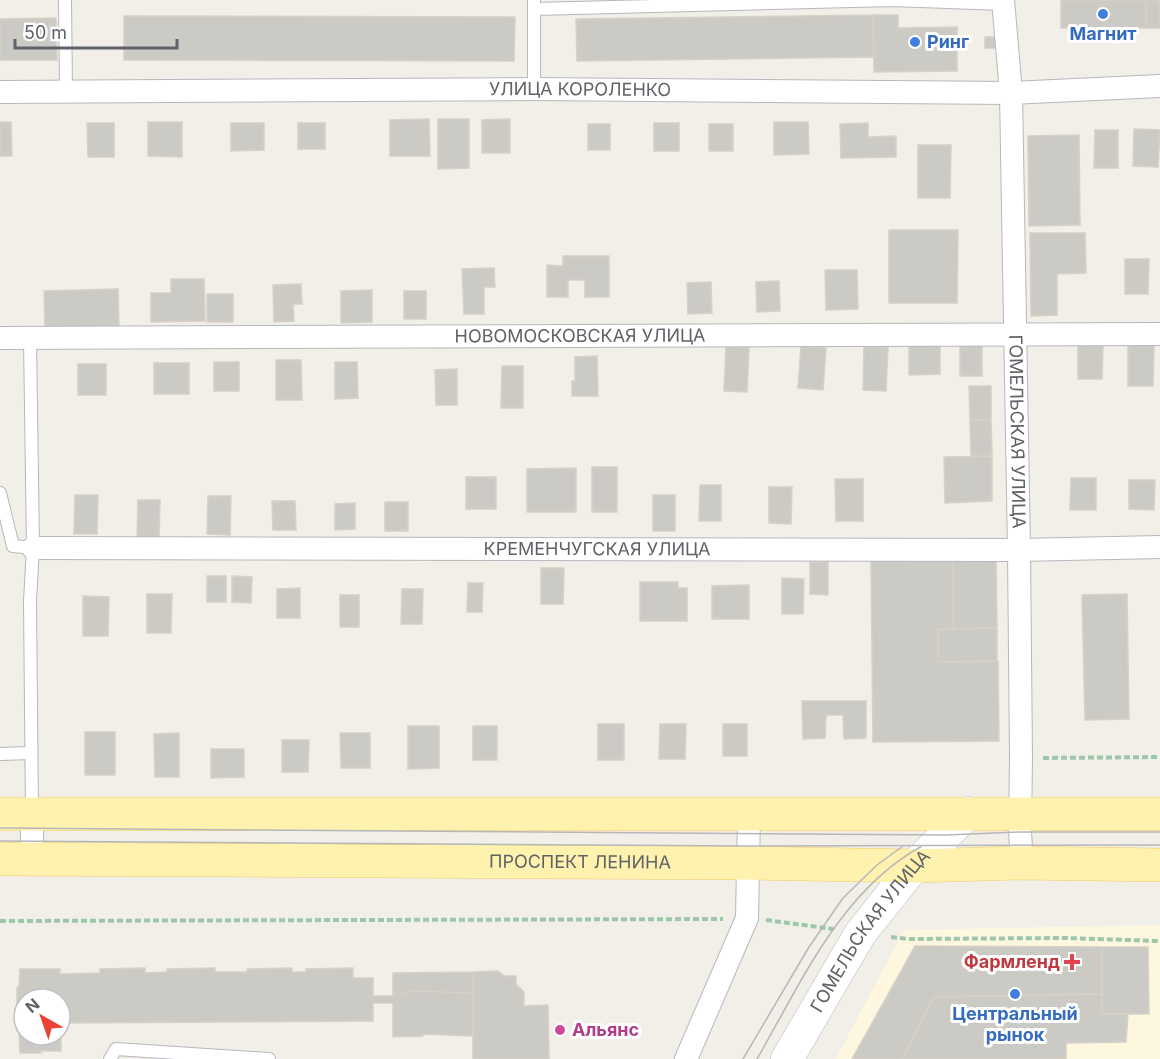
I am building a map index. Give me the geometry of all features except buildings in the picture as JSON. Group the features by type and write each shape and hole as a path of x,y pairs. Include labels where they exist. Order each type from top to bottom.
{"main road":[{"path":"0,814 1160,814"},
{"name":"ПРОСПЕКТ ЛЕНИНА","path":"16,859 914,866 1022,863 1160,865"}],"street":[{"name":"ГОМЕЛЬСКАЯ УЛИЦА","path":"1003,2 1011,93 1022,863"},
{"name":"УЛИЦА КОРОЛЕНКО","path":"0,92 534,89 1011,93 1160,86"},
{"name":"НОВОМОСКОВСКАЯ УЛИЦА","path":"0,339 1160,334"},
{"name":"КРЕМЕНЧУГСКАЯ УЛИЦА","path":"33,548 1019,550 1160,547"},
{"name":"ГОМЕЛЬСКАЯ УЛИЦА","path":"787,1059 860,934 914,866 968,813"},
{"path":"16,859 32,815"},
{"path":"686,1059 747,918 749,815"}],"lane":[{"path":"65,0 66,91"},
{"path":"534,89 534,4 892,0 1003,2"},
{"path":"30,338 33,548 30,601 32,815"},
{"path":"0,493 13,546 33,548"},
{"path":"0,753 31,753"},
{"path":"110,1059 116,1049 269,1059"}],"path":[{"path":"1021,759 1160,758"},
{"path":"0,921 747,918 908,939 1066,938 1160,941"}],"shaded area":[{"name":"Центральный рынок","path":"1160,925 1160,1059 836,1059 904,930"}],"tram line":[{"path":"0,828 946,835 1020,832 1160,832"},
{"path":"0,841 749,846 1160,845"},
{"path":"743,1059 809,947 843,898 877,865 903,846"},
{"path":"757,1059 807,970 846,913 868,887 893,865 922,846"}],"place":[{"name":"Магнит","path":"1103,14"},
{"name":"Ринг","path":"915,42"},
{"name":"Фармленд","path":"1072,962"},
{"name":"Центральный рынок","path":"1015,994"},
{"name":"Альянс","path":"560,1030"}]}
